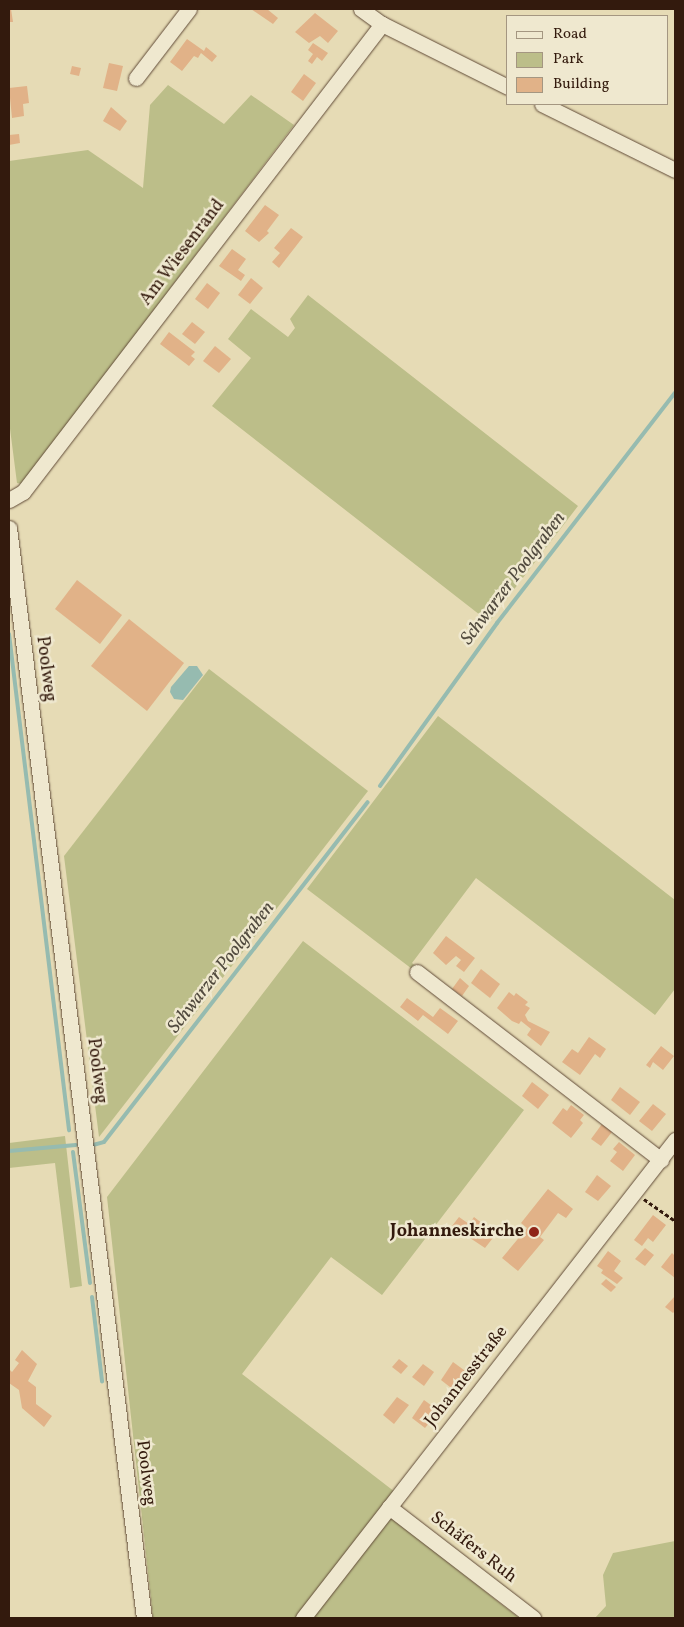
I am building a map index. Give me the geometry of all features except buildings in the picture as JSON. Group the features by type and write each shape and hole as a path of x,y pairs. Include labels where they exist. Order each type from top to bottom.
{"street":[{"path":"136,78 189,9"},
{"path":"360,9 382,24 507,86"},
{"name":"Am Wiesenrand","path":"9,500 23,492 382,24"},
{"path":"544,105 675,170"},
{"name":"Poolweg","path":"9,528 144,1618"},
{"path":"417,972 660,1160"},
{"name":"Johannesstraße","path":"303,1618 675,1140"},
{"name":"Schäfers Ruh","path":"389,1507 533,1618"}],"path":[{"path":"635,1192 675,1221"}],"green space":[{"path":"168,85 224,124 251,95 294,125 22,484 17,483 9,421 9,161 88,150 143,188 150,105"},
{"path":"308,295 578,506 489,622 212,406 251,358 228,339 251,309 288,337 295,328 290,319"},
{"path":"209,669 368,791 99,1137 64,856"},
{"path":"438,716 675,900 675,989 655,1015 476,878 412,963 419,969 416,972 307,889"},
{"path":"303,941 524,1110 382,1295 331,1257 242,1374 395,1492 396,1521 519,1618 153,1618 107,1197"},
{"path":"65,1136 82,1286 70,1288 55,1163 9,1168 9,1143"},
{"path":"675,1541 675,1618 595,1618 606,1606 603,1575 613,1553"}],"water":[{"path":"189,666 197,666 203,675 183,700 174,699 170,692 171,687"}],"waterway":[{"name":"Schwarzer Poolgraben","path":"380,786 497,623 675,393"},
{"path":"9,634 69,1130"},
{"name":"Schwarzer Poolgraben","path":"93,1145 104,1142 368,802"},
{"name":"Schwarzer Poolgraben","path":"9,1151 76,1145"},
{"path":"73,1152 90,1283"},
{"path":"92,1297 102,1381"}],"place":[{"name":"Johanneskirche","path":"534,1232"}]}
